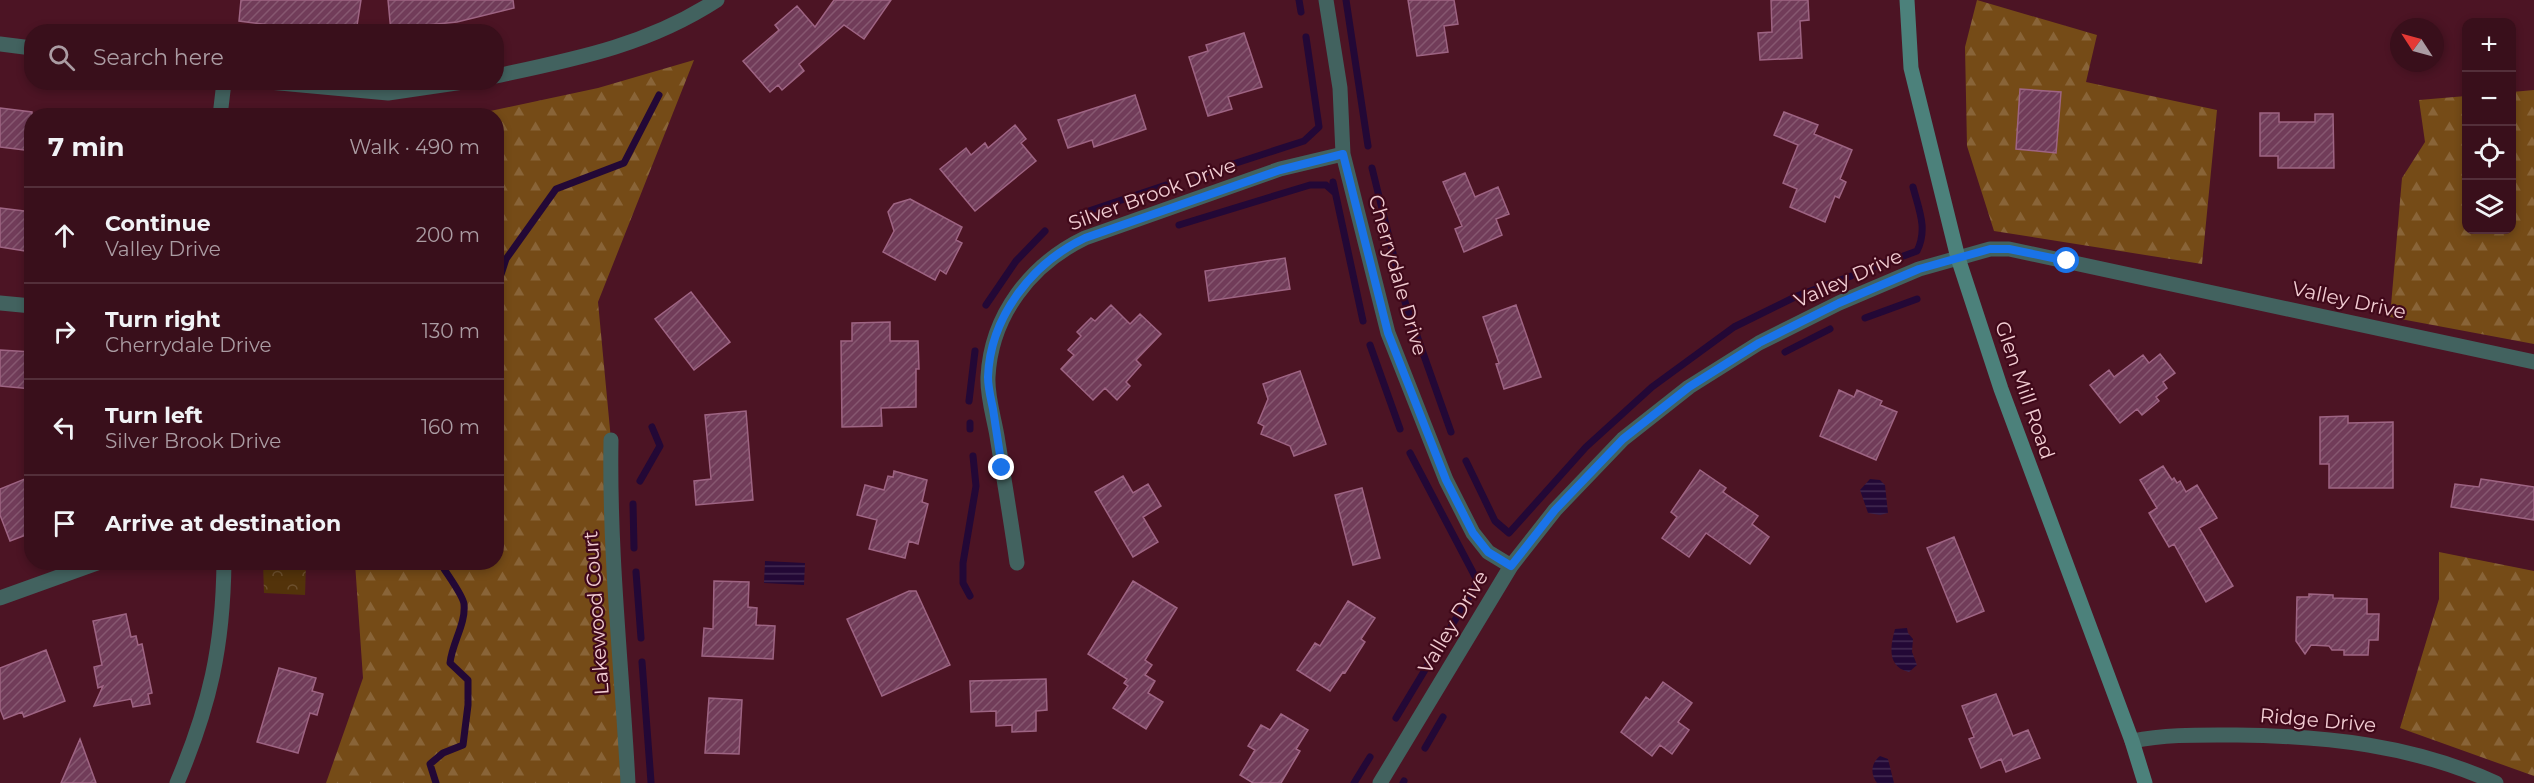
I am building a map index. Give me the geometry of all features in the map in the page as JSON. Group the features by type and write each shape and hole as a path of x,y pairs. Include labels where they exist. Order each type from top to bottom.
{"main road":[{"name":"Glen Mill Road","path":"1907,0 1911,68 1958,258 2001,389 2132,741 2145,783"}],"street":[{"path":"504,74 597,54 650,36 717,0"},
{"name":"Cherrydale Drive","path":"1326,0 1340,88 1343,154 1388,333 1446,480 1473,533 1488,552 1511,566"},
{"path":"0,44 24,47"},
{"path":"221,108 223,90"},
{"path":"356,90 388,93 408,90"},
{"name":"Silver Brook Drive","path":"1017,564 988,379 992,347 1005,314 1026,280 1061,250 1085,238 1280,170 1343,154"},
{"name":"Valley Drive","path":"1380,783 1511,566 1555,510 1623,439 1689,387 1759,343 1839,303 1919,269 1990,249 2009,249 2534,362"},
{"path":"0,303 24,305"},
{"name":"Lakewood Court","path":"611,440 610,497 613,560 628,783"},
{"path":"0,598 78,570"},
{"path":"177,783 198,735 220,646 224,570"},
{"name":"Ridge Drive","path":"2132,741 2165,735 2269,735 2363,743 2420,754 2496,783"}],"green space":[{"path":"1977,0 2097,35 2086,82 2217,110 2202,264 1994,231 1967,146 1965,47"},
{"path":"694,60 598,302 611,440 628,783 326,783 363,678 355,570 504,570 504,108 598,88"},
{"path":"2534,90 2534,344 2390,317 2402,178 2425,142 2419,100 2462,96 2462,234 2516,234 2516,92"},
{"path":"2439,552 2534,571 2534,776 2400,728 2439,599"},
{"path":"263,570 306,570 305,595 264,593"}],"shaded area":[{"path":"1870,479 1880,480 1885,485 1888,513 1880,515 1868,513 1860,490"},
{"path":"765,561 805,563 804,585 764,583"},
{"path":"1907,628 1913,639 1912,652 1917,665 1909,672 1897,666 1891,649 1895,629"},
{"path":"1880,756 1888,759 1894,783 1877,783 1875,780 1872,772 1873,765"}],"building":[{"path":"241,0 361,0 357,24 262,24 239,21"},
{"path":"388,0 513,0 514,8 457,22 390,24"},
{"path":"834,0 891,0 864,39 844,25 799,64 804,71 782,90 778,85 770,92 743,61 779,30 775,25 797,6 815,27"},
{"path":"1408,0 1454,0 1458,24 1444,26 1448,52 1417,56"},
{"path":"1771,0 1808,0 1809,20 1800,21 1802,58 1760,60 1758,33 1772,32"},
{"path":"1244,33 1262,87 1228,97 1232,109 1208,116 1189,57 1208,51 1206,45"},
{"path":"2020,89 2061,92 2056,153 2016,149"},
{"path":"1135,95 1146,129 1094,147 1092,140 1068,148 1058,120"},
{"path":"0,108 24,111 24,150 0,147"},
{"path":"1784,112 1818,125 1814,134 1852,150 1840,179 1846,182 1839,198 1835,196 1825,222 1790,207 1797,189 1783,183 1798,145 1774,135"},
{"path":"2260,113 2279,113 2279,122 2315,122 2315,114 2333,114 2334,168 2278,168 2278,156 2260,156"},
{"path":"1015,125 1026,139 1021,143 1036,161 975,211 940,169 966,148 971,155 985,143 988,148"},
{"path":"1465,173 1475,197 1498,187 1509,214 1496,219 1502,235 1464,252 1455,229 1462,226 1443,182"},
{"path":"910,199 962,227 956,240 962,243 946,274 940,270 935,280 883,252 894,231 888,212 894,204"},
{"path":"0,208 24,211 24,251 0,247"},
{"path":"1285,258 1290,289 1209,301 1205,271"},
{"path":"691,292 730,342 694,370 655,319"},
{"path":"1111,305 1130,324 1140,314 1161,334 1136,360 1141,365 1126,382 1130,386 1117,400 1105,388 1093,400 1061,369 1074,355 1068,350 1081,336 1077,332 1091,318 1095,321"},
{"path":"1516,305 1541,377 1504,389 1496,364 1499,363 1483,317"},
{"path":"890,322 890,341 918,341 919,369 916,369 916,407 881,408 882,426 842,427 841,341 852,341 852,323"},
{"path":"0,350 24,352 24,388 0,386"},
{"path":"2160,354 2175,373 2163,382 2167,388 2156,397 2159,401 2142,415 2137,409 2120,423 2090,385 2109,370 2114,377 2143,355 2149,363"},
{"path":"1300,371 1326,444 1294,456 1290,446 1261,434 1264,426 1258,423 1268,399 1263,384"},
{"path":"1839,390 1854,397 1857,390 1882,401 1880,405 1897,412 1876,460 1820,436"},
{"path":"746,411 753,500 696,505 694,481 711,479 705,415"},
{"path":"2348,416 2348,423 2393,422 2393,488 2329,488 2329,464 2320,464 2320,417"},
{"path":"2163,466 2172,480 2174,478 2177,483 2180,481 2186,492 2197,485 2217,518 2199,528 2233,586 2206,602 2174,544 2169,547 2149,513 2157,508 2140,480"},
{"path":"1700,470 1726,488 1723,492 1758,516 1752,524 1769,537 1750,564 1706,533 1689,557 1662,538 1677,517 1671,512"},
{"path":"894,471 927,480 922,502 928,504 918,544 909,541 905,558 869,549 877,520 857,515 865,485 884,490 888,476 893,477"},
{"path":"1123,476 1133,493 1148,484 1161,506 1143,517 1158,542 1133,557 1095,492"},
{"path":"24,479 24,536 10,541 0,515 0,489"},
{"path":"2481,479 2534,487 2534,520 2451,507 2455,484 2479,487"},
{"path":"1362,488 1380,558 1353,565 1335,495"},
{"path":"1954,537 1984,611 1957,622 1927,548"},
{"path":"714,581 749,582 748,607 757,608 756,625 775,626 773,659 702,656 704,628 713,629"},
{"path":"1133,581 1177,608 1145,660 1152,665 1145,675 1155,681 1148,693 1163,702 1146,729 1113,708 1128,686 1124,683 1127,679 1088,654"},
{"path":"909,591 916,591 950,665 882,696 847,619"},
{"path":"2309,594 2333,595 2333,598 2367,599 2367,614 2379,614 2378,640 2369,640 2368,655 2344,655 2344,650 2311,645 2305,654 2296,641 2297,597 2309,597"},
{"path":"1348,601 1375,618 1361,639 1365,642 1330,691 1297,670 1315,643 1320,646"},
{"path":"126,614 131,637 136,636 138,645 142,644 152,693 148,694 150,704 133,707 131,699 94,706 103,686 98,688 94,667 102,665 93,621"},
{"path":"46,650 65,701 24,717 22,712 4,719 0,709 0,668"},
{"path":"279,668 316,678 312,691 323,694 317,715 310,713 298,753 257,742"},
{"path":"1046,679 1047,710 1036,711 1036,731 1012,732 1012,725 996,726 996,711 971,712 970,681"},
{"path":"1663,682 1692,703 1678,722 1689,730 1672,754 1660,745 1652,756 1621,732 1646,697 1650,700"},
{"path":"1996,694 2013,736 2028,730 2040,758 2006,772 2001,759 1981,768 1969,739 1974,737 1962,706"},
{"path":"709,698 742,700 739,754 705,753"},
{"path":"1281,714 1308,730 1296,749 1300,751 1281,783 1253,783 1240,775 1255,750 1248,746 1261,725 1270,730"},
{"path":"80,739 96,783 61,783"}],"waterway":[{"path":"1299,0 1301,12"},
{"path":"1346,0 1368,146"},
{"path":"1230,165 1304,141 1319,127 1306,37"},
{"path":"504,265 506,259 556,189 624,163 659,95"},
{"path":"1372,168 1405,302 1451,432"},
{"path":"1198,176 1207,172"},
{"path":"1333,182 1363,321"},
{"path":"1080,214 1166,185"},
{"path":"1179,225 1310,185 1326,185 1335,193"},
{"path":"1874,267 1917,251 1922,227 1913,187"},
{"path":"986,305 1016,261 1045,231"},
{"path":"1466,461 1495,521 1509,533 1586,447 1652,387 1734,327 1797,296 1851,276"},
{"path":"1865,318 1917,299"},
{"path":"1785,352 1830,329"},
{"path":"1370,345 1400,429"},
{"path":"969,401 975,351"},
{"path":"970,423 970,429"},
{"path":"640,481 660,446 652,427"},
{"path":"1396,718 1478,582 1410,453"},
{"path":"970,596 963,583 963,563 976,486 973,456"},
{"path":"633,504 634,548"},
{"path":"436,783 430,764 443,753 463,745 468,705 468,680 450,663 463,619 464,604 445,570"},
{"path":"636,572 641,638"},
{"path":"642,662 651,782"},
{"path":"1425,748 1443,717"},
{"path":"1354,783 1370,757"}],"route":[{"path":"1002,468 988,379 992,347 1005,314 1026,280 1061,250 1085,238 1280,170 1343,154 1388,333 1446,480 1473,533 1488,552 1511,566 1555,510 1623,439 1689,387 1759,343 1839,303 1919,269 1990,249 2009,249 2067,261"}]}
